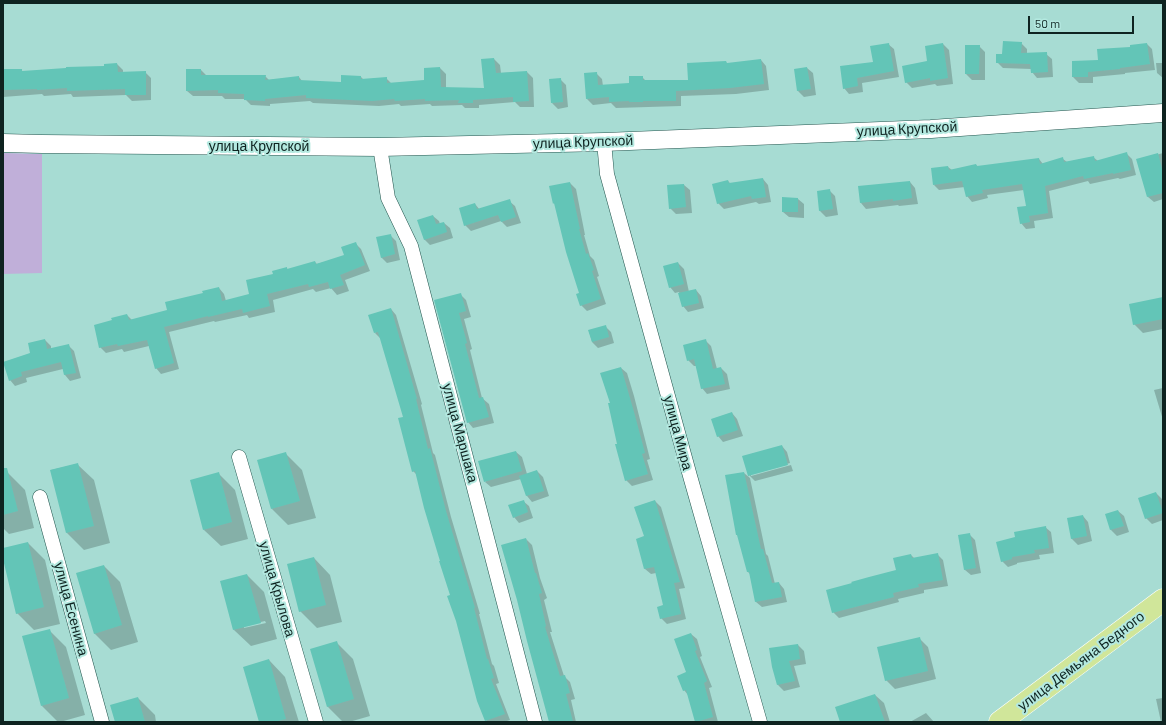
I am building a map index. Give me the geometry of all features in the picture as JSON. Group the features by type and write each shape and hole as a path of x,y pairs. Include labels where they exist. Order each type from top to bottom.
{"main road":[{"name":"улица Демьяна Бедного","path":"1000,722 1163,600"}],"street":[{"name":"улица Крупской","path":"3,143 380,147 604,142 931,129 1163,113"},
{"name":"улица Мира","path":"604,142 607,174 690,476 760,722"},
{"name":"улица Маршака","path":"380,147 388,198 411,246 535,722"},
{"name":"улица Крылова","path":"239,457 316,722"},
{"name":"улица Есенина","path":"40,497 102,722"}],"shaded area":[{"path":"3,153 42,154 42,273 3,274"}],"building":[{"path":"1003,41 1022,42 1021,53 1047,52 1048,72 1031,73 1030,64 996,63 996,54 1002,54"},
{"path":"889,43 894,71 857,78 858,86 843,89 840,66 873,62 870,46"},
{"path":"943,43 948,78 930,81 930,78 905,83 902,66 927,61 925,46"},
{"path":"1147,43 1150,64 1088,72 1088,77 1072,77 1072,61 1098,60 1097,49 1130,47 1130,45"},
{"path":"965,45 980,45 979,74 965,74"},
{"path":"494,58 496,73 527,71 529,101 513,102 513,97 473,100 473,103 458,103 459,100 425,101 425,99 372,101 306,98 306,95 265,99 265,101 244,100 244,94 218,93 218,90 186,91 186,69 201,69 201,75 266,75 265,80 299,76 299,80 341,82 341,75 361,76 361,79 387,77 387,83 424,80 424,68 440,67 441,87 484,88 481,59"},
{"path":"761,59 764,84 730,88 676,91 676,101 609,102 609,97 586,99 584,73 597,72 598,85 629,83 629,76 643,76 643,80 688,80 687,63 726,61 727,63"},
{"path":"117,63 118,72 146,71 146,95 125,95 125,89 67,91 67,88 4,90 3,69 22,69 22,71 66,67 104,66 104,64"},
{"path":"807,67 811,89 797,91 794,69"},
{"path":"561,78 563,102 551,103 549,79"},
{"path":"1127,152 1131,170 1084,179 1083,176 1045,186 1048,213 1029,216 1030,222 1020,224 1017,207 1026,206 1022,184 982,190 983,193 966,197 962,181 933,185 931,168 948,166 949,170 976,164 977,166 1039,158 1040,164 1063,157 1064,162 1094,156 1095,161"},
{"path":"1158,153 1163,173 1163,193 1147,197 1136,159"},
{"path":"763,178 766,197 752,199 751,196 717,204 712,184 728,180 729,183"},
{"path":"910,181 912,198 860,203 858,186"},
{"path":"570,182 579,229 586,254 588,253 594,270 592,271 601,299 580,306 576,294 579,293 566,252 549,186"},
{"path":"684,184 686,207 669,209 667,185"},
{"path":"830,189 833,209 819,211 817,191"},
{"path":"782,197 798,198 798,212 782,212"},
{"path":"510,199 516,217 501,222 498,215 464,226 459,208 475,203 477,209"},
{"path":"433,215 436,224 444,222 447,232 424,240 417,220"},
{"path":"391,234 395,254 381,258 376,237"},
{"path":"356,242 365,265 340,275 344,285 330,289 328,282 309,287 308,284 267,294 270,306 243,313 242,309 164,327 174,363 155,369 147,340 99,348 94,325 112,320 111,318 127,314 129,320 167,310 165,302 203,293 202,291 219,287 222,301 249,294 246,280 273,274 272,271 287,267 287,269 315,261 316,264 344,255 341,247"},
{"path":"678,262 684,284 669,288 663,266"},
{"path":"696,289 699,303 682,307 678,293"},
{"path":"461,293 466,311 459,313 467,343 465,344 479,398 483,397 489,417 467,423 434,300"},
{"path":"1163,297 1163,319 1133,325 1129,304"},
{"path":"391,308 417,399 428,449 430,448 446,511 475,608 487,659 494,678 491,679 505,714 485,721 477,701 456,621 447,596 450,595 424,508 415,471 412,472 398,418 403,417 378,332 374,333 368,315"},
{"path":"606,325 609,337 592,342 588,330"},
{"path":"45,339 47,349 69,344 76,373 64,375 61,362 21,372 22,376 9,381 3,362 30,353 28,343"},
{"path":"706,339 713,369 721,367 725,384 701,389 694,359 687,361 683,345"},
{"path":"621,367 645,453 642,454 648,474 625,481 615,444 617,444 608,403 610,403 600,373"},
{"path":"732,412 738,430 717,437 711,419"},
{"path":"782,445 788,465 748,476 742,456"},
{"path":"516,451 522,471 484,482 478,461"},
{"path":"286,452 300,501 271,509 257,460"},
{"path":"78,463 94,526 66,533 50,470"},
{"path":"3,468 7,468 18,511 3,515"},
{"path":"537,470 544,491 526,496 519,476"},
{"path":"219,472 232,522 203,530 190,480"},
{"path":"744,472 761,549 763,549 772,583 779,582 782,597 755,602 749,572 747,572 736,535 725,475"},
{"path":"1156,492 1163,513 1145,519 1138,498"},
{"path":"524,500 528,512 513,518 508,505"},
{"path":"655,500 680,582 674,583 681,614 660,619 657,607 663,605 654,567 644,569 636,539 644,536 634,507"},
{"path":"1118,510 1124,526 1110,530 1105,514"},
{"path":"1083,515 1087,536 1071,539 1067,518"},
{"path":"1046,526 1049,548 1034,550 1035,553 1012,557 1012,559 1001,562 996,542 1015,537 1014,532"},
{"path":"970,533 976,568 964,570 958,535"},
{"path":"526,538 542,593 539,594 545,627 560,676 565,675 570,693 566,694 573,722 549,722 501,545"},
{"path":"28,542 44,607 16,614 3,559 3,548"},
{"path":"938,553 943,580 918,584 919,587 893,593 894,597 832,613 826,590 896,570 893,558 911,554 912,558"},
{"path":"314,557 326,605 299,612 287,564"},
{"path":"104,565 122,625 94,634 76,573"},
{"path":"247,574 261,623 233,630 220,581"},
{"path":"50,629 69,698 41,706 22,636"},
{"path":"691,633 697,650 695,651 707,681 704,683 713,717 696,722 686,690 683,691 677,676 686,672 674,639"},
{"path":"920,637 928,671 885,681 877,647"},
{"path":"337,641 354,699 327,707 310,649"},
{"path":"798,644 800,659 789,661 795,681 777,685 769,648"},
{"path":"269,659 286,719 274,722 259,722 243,667"},
{"path":"875,694 885,722 840,722 835,707"},
{"path":"138,697 145,722 115,722 110,705"}]}
